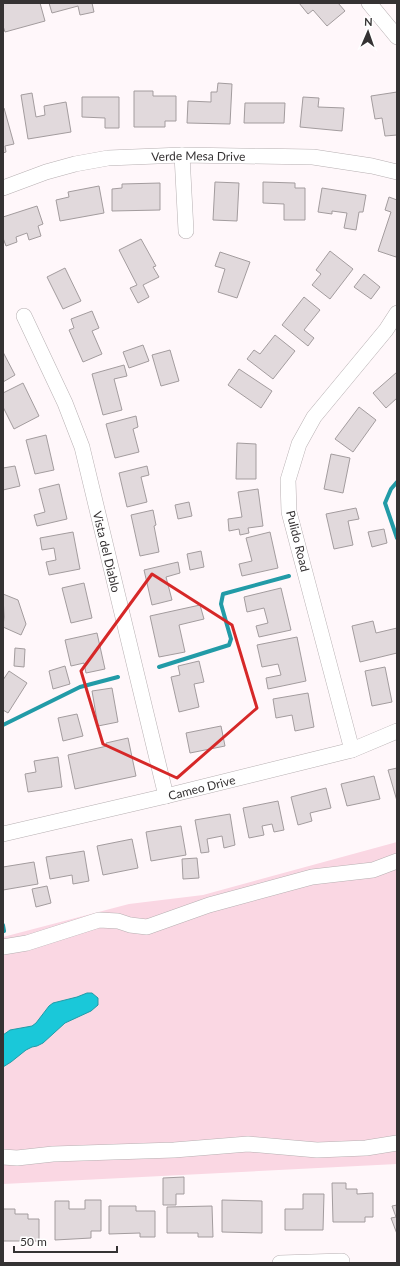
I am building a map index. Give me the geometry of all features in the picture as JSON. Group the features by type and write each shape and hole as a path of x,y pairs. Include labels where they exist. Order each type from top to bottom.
{"street":[{"path":"369,3 397,37"},
{"path":"182,155 186,232"},
{"name":"Verde Mesa Drive","path":"3,188 46,172 75,164 108,158 182,155 313,157 372,166 397,172"},
{"name":"Pulido Road","path":"352,750 289,512 288,480 299,444 314,417 386,330 397,313"},
{"name":"Vista del Diablo","path":"24,316 65,403 82,447 166,796"},
{"name":"Cameo Drive","path":"3,834 352,750 397,731"},
{"path":"3,947 27,942 99,920 118,921 130,925 147,927 215,903 312,877 373,870 397,861"},
{"path":"3,1157 17,1158 53,1154 174,1150 248,1144 317,1150 366,1148 397,1143"},
{"path":"280,1263 342,1261 342,1263"}],"highlighted area":[{"path":"152,574 232,625 257,708 177,778 103,744 81,671"}],"shaded area":[{"path":"397,842 397,1164 3,1184 3,937 129,904 203,895"}],"water":[{"path":"87,993 92,993 98,998 98,1005 91,1011 65,1023 43,1043 26,1050 3,1067 3,1035 10,1030 32,1026 53,1003"}],"building":[{"path":"3,3 40,3 45,21 5,32 3,26"},
{"path":"49,3 92,3 94,12 80,15 78,6 52,13"},
{"path":"299,3 338,3 345,11 327,26 313,10 308,14"},
{"path":"218,83 232,84 230,124 187,123 188,101 211,102 211,92 217,92"},
{"path":"134,91 153,91 153,96 176,96 176,121 165,121 165,127 134,127"},
{"path":"397,92 397,135 385,136 382,118 375,119 371,96"},
{"path":"32,93 36,117 45,115 44,106 66,102 71,132 28,139 21,95"},
{"path":"82,97 119,97 119,128 105,128 105,118 82,117"},
{"path":"303,97 319,98 318,107 344,108 342,131 300,127"},
{"path":"245,103 285,103 284,123 244,123"},
{"path":"4,108 14,144 5,146 6,152 3,153 3,109"},
{"path":"215,182 239,183 237,221 213,220"},
{"path":"263,182 295,183 295,188 305,188 305,220 284,220 284,204 263,203"},
{"path":"160,183 160,210 112,211 112,189 122,188 122,184"},
{"path":"99,186 104,213 60,221 56,200 69,197 68,192"},
{"path":"322,188 366,195 363,212 359,212 356,230 344,228 347,213 332,211 332,214 318,212"},
{"path":"389,197 397,200 396,257 378,251 391,212 385,210"},
{"path":"37,206 43,224 38,226 41,236 29,240 27,233 16,237 17,242 6,246 3,238 3,217"},
{"path":"141,239 156,266 153,267 159,277 143,285 149,297 138,303 130,288 137,285 119,250"},
{"path":"330,251 353,269 330,299 312,285 321,274 316,270"},
{"path":"220,252 250,262 237,298 218,292 225,269 215,266"},
{"path":"65,268 81,301 63,309 47,277"},
{"path":"364,274 380,287 371,299 354,287"},
{"path":"304,297 320,310 304,330 314,338 308,346 282,325"},
{"path":"92,311 99,328 92,331 102,354 83,362 69,330 74,328 71,319"},
{"path":"275,335 295,351 273,379 247,359 254,350 260,354"},
{"path":"143,345 149,361 129,368 123,352"},
{"path":"170,350 179,381 161,386 152,355"},
{"path":"3,352 15,375 3,382"},
{"path":"124,365 127,376 114,379 122,410 103,415 92,374"},
{"path":"239,369 272,391 261,408 228,385"},
{"path":"397,372 397,398 386,408 373,393"},
{"path":"23,383 39,416 14,429 3,407 3,393"},
{"path":"359,407 376,420 353,452 335,439"},
{"path":"136,416 138,427 133,429 139,452 115,458 106,424"},
{"path":"46,435 54,470 35,474 26,440"},
{"path":"237,443 256,444 256,479 236,479"},
{"path":"331,454 350,458 343,493 324,489"},
{"path":"15,466 20,486 3,490 3,468"},
{"path":"147,466 149,475 141,477 147,502 127,507 119,473"},
{"path":"59,484 67,519 37,526 34,515 45,512 39,489"},
{"path":"258,489 263,526 248,528 249,533 240,535 239,529 229,531 228,519 242,517 238,492"},
{"path":"189,502 192,516 178,519 175,505"},
{"path":"356,508 359,519 348,521 353,545 334,549 326,514"},
{"path":"153,510 156,525 154,526 159,552 140,556 131,515"},
{"path":"384,529 387,543 372,547 368,532"},
{"path":"73,532 80,569 49,575 46,562 56,560 54,548 42,550 40,538"},
{"path":"270,532 278,568 242,576 239,564 252,561 246,538"},
{"path":"201,551 204,567 190,570 187,554"},
{"path":"178,562 180,573 166,577 172,600 152,605 144,570"},
{"path":"84,583 92,618 71,623 62,588"},
{"path":"281,588 291,630 259,637 256,626 268,623 264,608 247,612 244,597"},
{"path":"3,594 18,600 26,624 21,635 3,627"},
{"path":"200,605 204,619 179,625 185,652 159,657 150,616"},
{"path":"373,621 376,633 397,628 397,653 360,662 352,626"},
{"path":"97,633 105,669 86,673 84,663 71,666 65,640"},
{"path":"297,637 306,681 268,689 266,678 281,675 278,664 262,667 257,645"},
{"path":"15,648 25,649 24,667 14,666"},
{"path":"199,661 204,682 194,684 199,707 179,712 171,677 180,675 178,666"},
{"path":"65,666 70,684 53,689 49,671"},
{"path":"385,667 392,702 372,706 365,671"},
{"path":"9,671 27,683 8,713 3,710 3,680"},
{"path":"112,688 118,722 98,726 92,691"},
{"path":"308,693 314,727 295,731 292,715 276,718 273,699"},
{"path":"77,714 83,736 63,741 58,718"},
{"path":"221,726 225,746 190,753 186,733"},
{"path":"128,738 136,776 75,789 68,755 107,746 106,743"},
{"path":"58,757 62,787 28,792 25,774 36,772 34,761"},
{"path":"397,768 397,801 388,770"},
{"path":"374,776 380,799 347,806 341,784"},
{"path":"326,788 331,808 310,813 312,821 298,825 291,797"},
{"path":"278,801 284,830 274,832 272,824 262,826 264,835 249,838 243,808"},
{"path":"230,814 235,845 224,848 222,836 207,839 209,852 201,853 195,820"},
{"path":"181,826 186,855 151,861 146,832"},
{"path":"132,839 138,868 103,875 97,846"},
{"path":"84,851 89,881 73,884 72,875 50,879 46,857"},
{"path":"197,858 199,878 183,879 182,859"},
{"path":"34,862 38,884 3,890 3,867"},
{"path":"47,886 51,903 36,907 32,889"},
{"path":"184,1177 184,1194 176,1194 176,1205 163,1205 163,1178"},
{"path":"332,1183 346,1183 346,1189 357,1189 357,1194 373,1193 373,1217 365,1217 365,1222 333,1222"},
{"path":"303,1194 324,1194 323,1230 285,1230 285,1209 303,1209"},
{"path":"85,1200 101,1200 101,1231 91,1231 91,1238 55,1240 55,1201 69,1201 69,1209 85,1209"},
{"path":"222,1200 262,1201 262,1233 222,1232"},
{"path":"397,1205 397,1234 391,1218 396,1217 392,1206"},
{"path":"109,1206 136,1206 136,1211 155,1211 155,1237 140,1237 140,1233 109,1234"},
{"path":"212,1206 213,1237 198,1237 198,1233 167,1233 167,1207"},
{"path":"3,1209 15,1209 15,1214 28,1214 28,1219 39,1219 39,1241 3,1241"}],"waterway":[{"path":"397,482 391,489 385,503 397,538"},
{"path":"159,667 229,645 231,639 221,604 223,594 289,576"},
{"path":"3,725 80,687 118,677"},
{"path":"3,925 4,931"}]}
